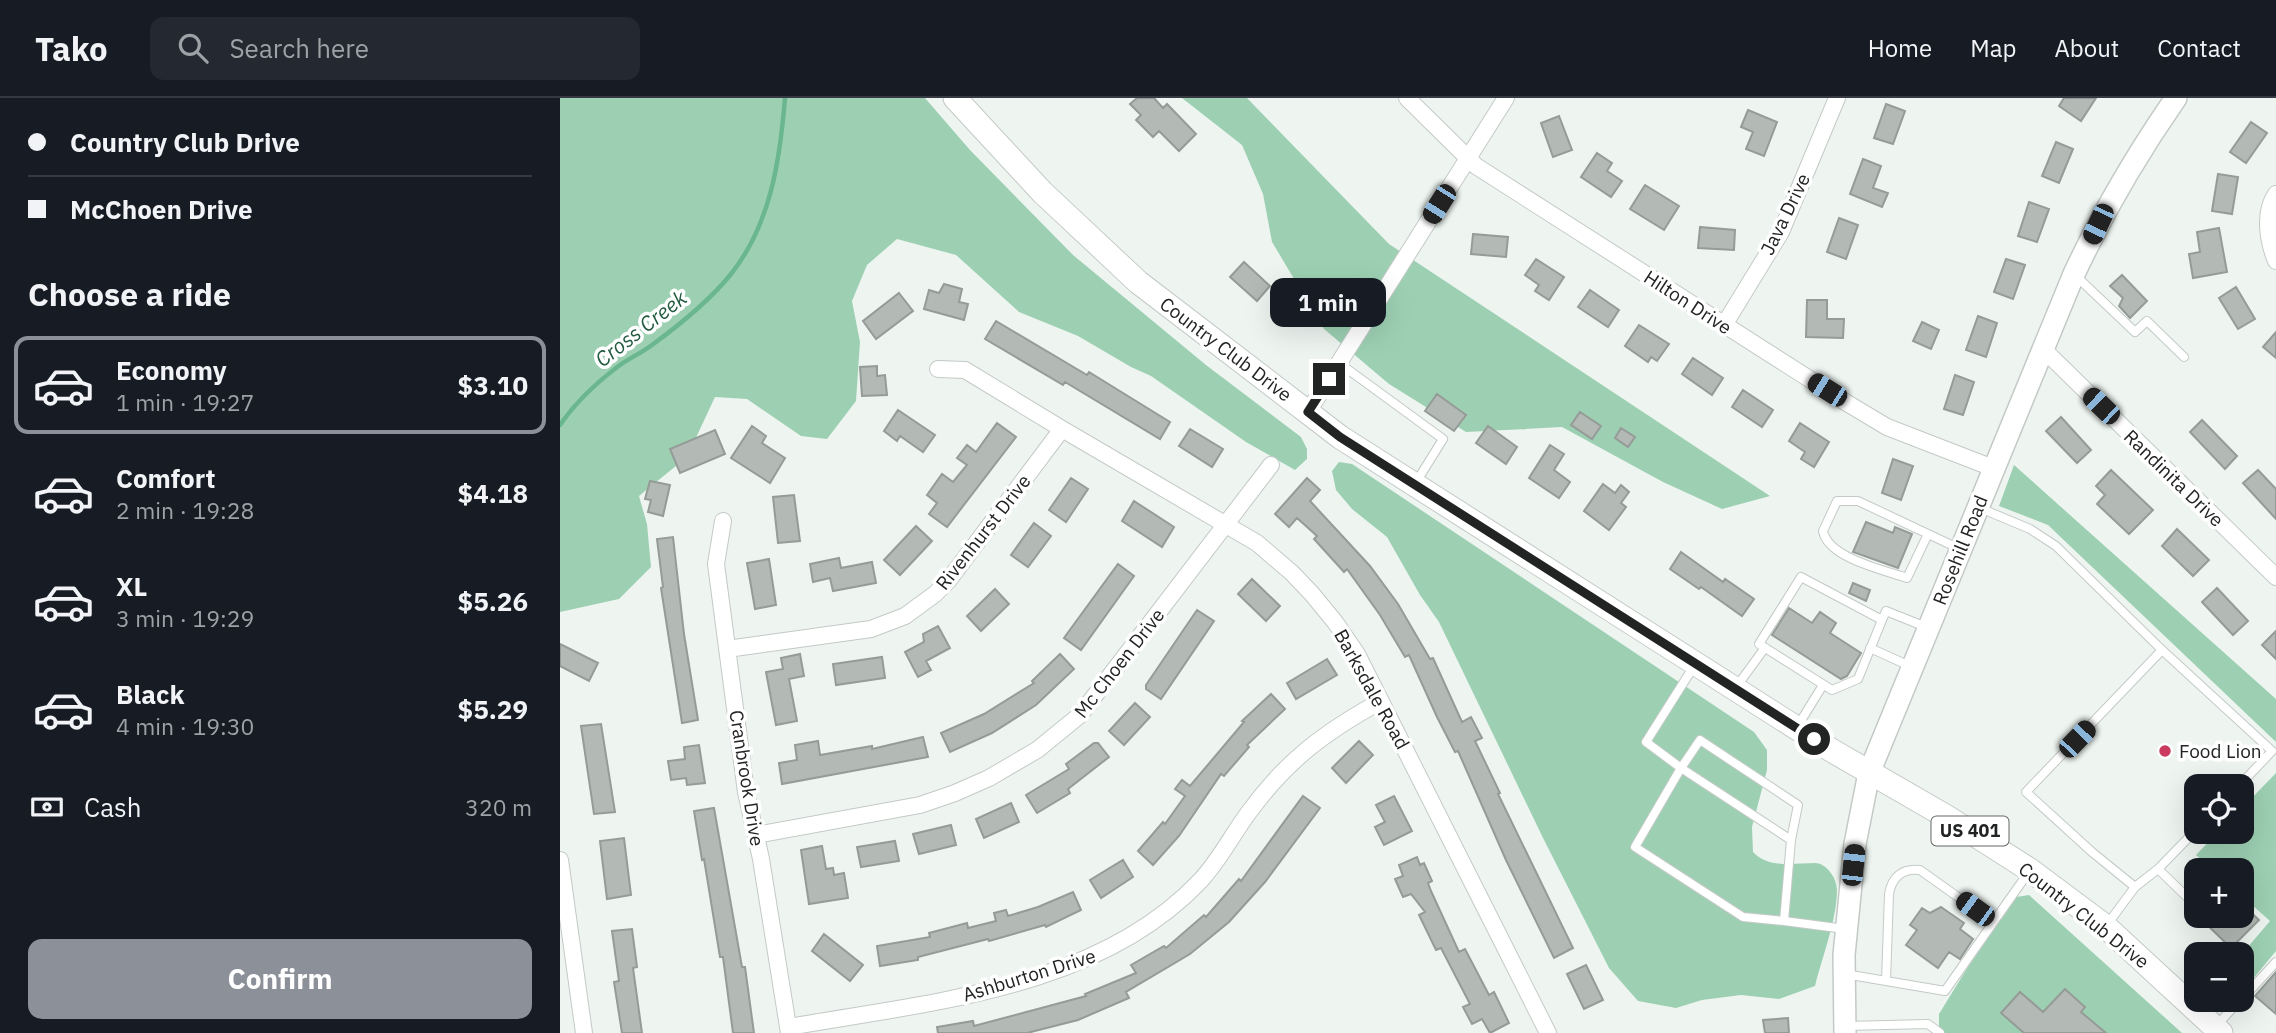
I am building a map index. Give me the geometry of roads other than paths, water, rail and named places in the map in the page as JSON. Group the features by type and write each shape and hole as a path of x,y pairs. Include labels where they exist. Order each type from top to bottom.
{"main road":[{"name":"Country Club Drive","path":"955,98 1042,192 1138,282 1340,437 1796,728 2030,870 2105,926 2218,1030"},
{"name":"Rosehill Road","path":"1845,1030 1847,929 1855,844 1869,773 2074,274 2118,187 2176,98"}],"street":[{"name":"Hilton Drive","path":"1406,98 1476,166 1724,325 1887,427 1993,468"},
{"path":"1308,412 1506,98"},
{"name":"Java Drive","path":"1724,325 1781,232 1837,98"},
{"path":"2276,194 2270,207 2268,226 2276,261"},
{"name":"Randinita Drive","path":"2042,348 2276,577"},
{"name":"Barksdale Road","path":"938,369 965,370 1226,523 1257,543 1312,594 1357,654 1548,1033"},
{"name":"Rivenhurst Drive","path":"727,649 871,629 905,616 921,606 948,580 1062,429"},
{"name":"Mc Choen Drive","path":"755,835 920,805 989,778 1037,750 1080,715 1271,465"},
{"name":"Cranbrook Drive","path":"723,521 716,564 727,649 746,792 789,1030"},
{"name":"Ashburton Drive","path":"789,1030 991,989 1071,966 1113,947 1160,917 1201,880 1264,792 1297,757 1342,723 1381,701"},
{"path":"560,860 584,1033"}],"lane":[{"path":"2074,274 2135,332 2147,321 2185,357"},
{"path":"1339,363 1443,439 1415,485"},
{"path":"1928,534 1907,578 1853,559 1832,547 1823,531 1836,504 1842,500 1858,501 1960,549"},
{"path":"1978,507 2030,529 2056,546 2162,650 2272,751 2250,774"},
{"path":"1882,620 1801,577 1759,644 1832,690 1858,680 1886,611 1928,628"},
{"path":"1870,648 1912,667"},
{"path":"1735,689 1764,649"},
{"path":"2135,887 2026,792 2162,650"},
{"path":"1696,664 1646,742 1681,768 1751,809 1791,840"},
{"path":"1796,728 1823,685"},
{"path":"1784,921 1791,840 1798,805 1779,797 1750,778 1700,740 1635,847 1742,917 1847,929"},
{"path":"2105,926 2135,887 2158,869 2184,842"},
{"path":"2158,869 2184,894"},
{"path":"1886,981 1889,894 1891,883 1903,872 1920,870 1993,922"},
{"path":"1845,974 1945,990 2030,870"},
{"path":"2254,986 2276,962"},
{"path":"2218,1030 2232,1012"},
{"path":"1845,1030 1928,1024 1940,1033"}],"waterway":[{"name":"Cross Creek","path":"560,425 600,381 662,338 704,302 745,255 756,234 771,190 785,98"}],"place":[{"name":"Food Lion","path":"2165,751"}]}
